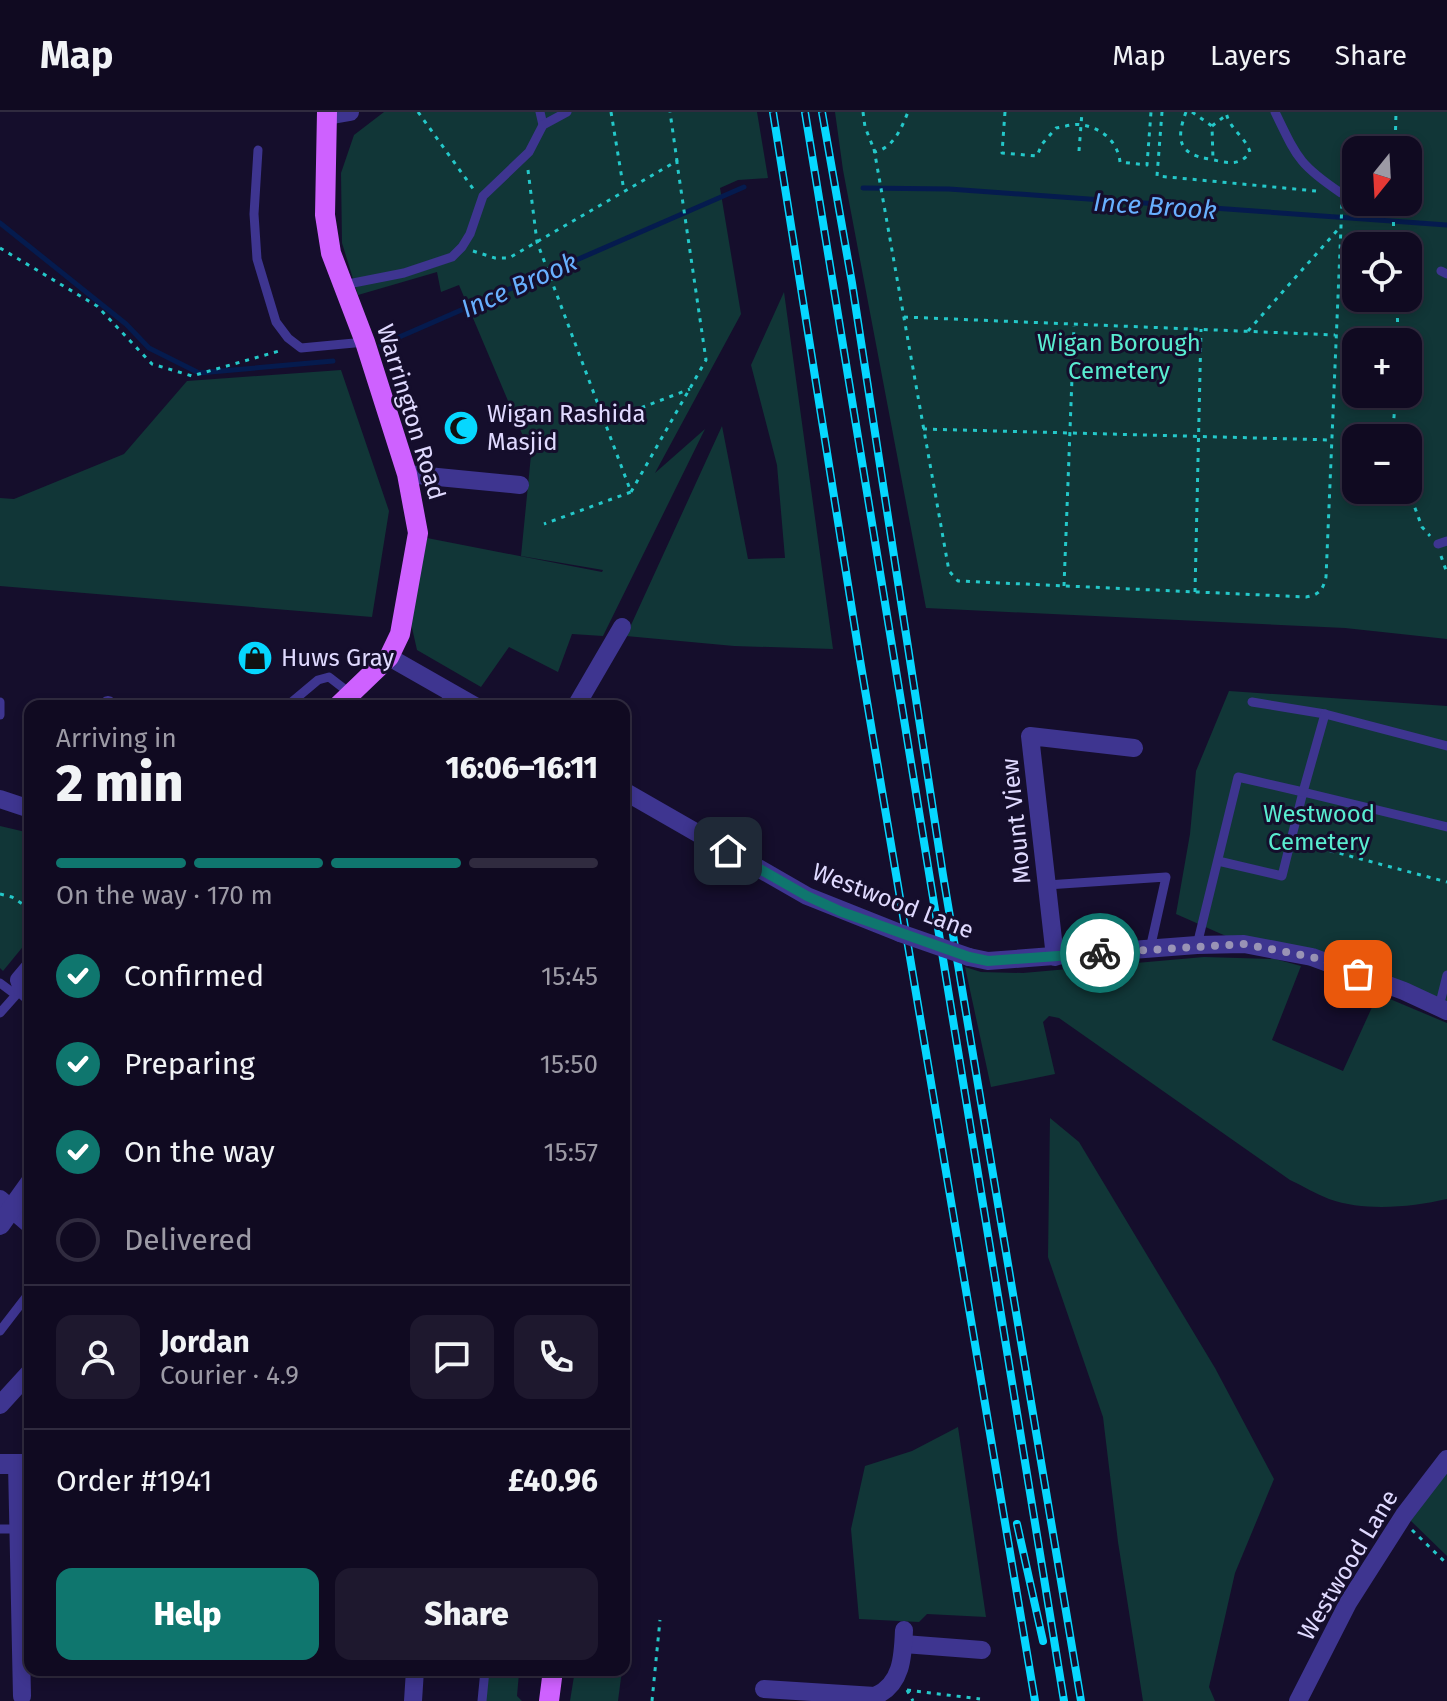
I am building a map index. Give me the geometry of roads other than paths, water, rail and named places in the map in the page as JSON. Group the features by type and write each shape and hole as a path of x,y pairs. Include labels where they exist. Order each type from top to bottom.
{"main road":[{"name":"Warrington Road","path":"327,114 325,215 331,253 365,342 407,474 418,533 400,634 389,657 345,700"},
{"path":"549,1701 552,1676"}],"street":[{"path":"327,114 350,112"},
{"path":"407,474 520,485"},
{"path":"579,700 622,627"},
{"path":"389,657 446,700"},
{"name":"Mount View","path":"1055,957 1030,736 1134,748"},
{"name":"Westwood Lane","path":"630,794 807,896 969,957 988,961 1244,944 1312,957 1443,1009"},
{"path":"0,799 24,807"},
{"path":"24,974 19,980 24,996"},
{"path":"24,1189 4,1211 24,1222"},
{"path":"0,1405 22,1390"},
{"name":"Westwood Lane","path":"1298,1701 1348,1603 1401,1519 1447,1459"},
{"path":"16,1464 24,1522"},
{"path":"0,1595 24,1595"},
{"path":"22,1696 24,1629"},
{"path":"764,1689 875,1696 891,1687 897,1679 904,1637 982,1650"},
{"path":"413,1701 415,1676"}],"lane":[{"path":"540,112 543,125"},
{"path":"343,285 404,273 452,257 470,234 481,200 526,156 543,125 567,112"},
{"path":"1275,112 1294,153 1312,173 1341,193"},
{"path":"258,150 254,214 257,259 276,322 288,338 301,348 365,342"},
{"path":"294,700 318,680 329,677 345,700"},
{"path":"0,702 0,715"},
{"path":"1252,702 1325,714 1447,746"},
{"path":"1218,861 1282,876 1325,714"},
{"path":"1197,945 1238,777 1447,827"},
{"path":"1047,886 1166,877 1150,949"},
{"path":"1443,1009 1447,975"},
{"path":"0,983 24,996 0,1013"},
{"path":"0,1331 24,1300"},
{"path":"0,1529 24,1529"},
{"path":"482,1701 484,1676"}],"waterway":[{"name":"Ince Brook","path":"381,345 744,187"},
{"name":"Ince Brook","path":"863,188 949,189 1447,225"},
{"name":"Ince Brook","path":"0,223 126,324 149,348 199,373 333,361"}],"railway":[{"path":"773,112 859,654 1035,1701"},
{"path":"805,112 1064,1701"},
{"path":"822,112 852,283 943,875 1081,1701"},
{"path":"1017,1524 1043,1641"}],"place":[{"name":"Wigan Rashida Masjid","path":"461,428"},
{"name":"Huws Gray","path":"255,658"}],"park label":[{"name":"Wigan Borough Cemetery","path":"1119,357"},
{"name":"Westwood Cemetery","path":"1319,828"}]}
